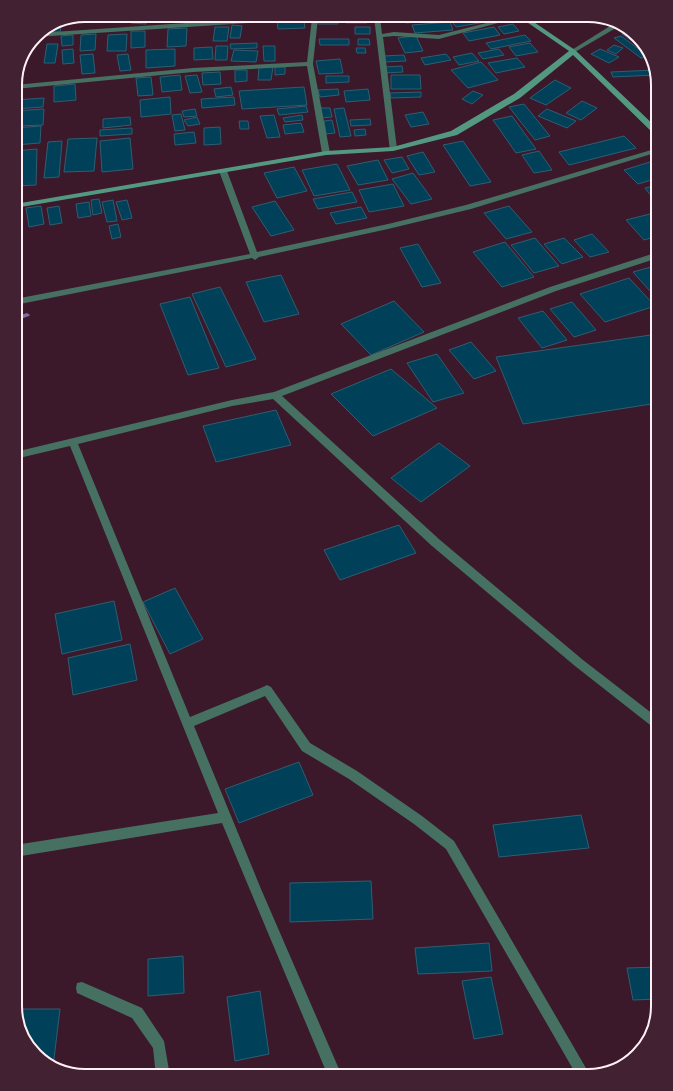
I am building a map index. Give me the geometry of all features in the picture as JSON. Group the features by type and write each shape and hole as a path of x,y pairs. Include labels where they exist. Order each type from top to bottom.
{"street":[{"path":"49,34 161,23 188,22"},
{"path":"315,22 310,64 326,154"},
{"path":"378,22 393,149"},
{"path":"379,36 394,34 439,36 496,22"},
{"path":"530,22 573,51 650,126"},
{"path":"22,205 326,154 393,149 454,133 517,96 573,51 613,27"},
{"path":"22,86 193,70 310,64"},
{"path":"22,301 255,257 442,213 543,185 651,152"},
{"path":"223,171 255,257"},
{"path":"22,454 232,403 275,395 553,289 651,257"},
{"path":"275,395 436,543 579,664 651,720"},
{"path":"73,443 255,888 332,1069"},
{"path":"188,723 267,690 306,747 353,775 418,820 450,845 580,1069"},
{"path":"22,850 226,817"},
{"path":"82,988 137,1013 159,1046 162,1069"}],"building":[{"path":"131,22 146,22 146,24"},
{"path":"277,22 304,22 305,28 278,29"},
{"path":"318,22 338,22 338,24 318,24"},
{"path":"346,22 367,23 346,23"},
{"path":"450,22 453,30 415,33 412,25"},
{"path":"452,22 485,22 456,27"},
{"path":"513,24 519,31 504,34 498,27"},
{"path":"232,25 242,26 240,38 230,38"},
{"path":"61,27 60,32 52,32"},
{"path":"215,27 229,27 227,41 213,41"},
{"path":"355,27 370,27 370,34 355,34"},
{"path":"494,27 500,35 469,41 463,33"},
{"path":"187,28 186,46 167,47 168,29"},
{"path":"131,31 145,31 145,47 131,48"},
{"path":"624,33 635,43 622,34"},
{"path":"96,34 95,50 80,51 81,35"},
{"path":"127,34 126,51 107,51 108,35"},
{"path":"73,35 73,45 62,46 61,36"},
{"path":"525,35 531,41 491,49 486,43"},
{"path":"416,36 423,51 405,53 398,38"},
{"path":"621,36 640,50 645,57 641,58 614,38"},
{"path":"319,39 349,39 349,45 320,45"},
{"path":"358,39 369,39 370,45 358,45"},
{"path":"257,43 257,48 231,49 230,44"},
{"path":"530,43 538,52 516,56 509,47"},
{"path":"47,44 58,44 55,63 44,63"},
{"path":"614,45 623,48 616,54 607,50"},
{"path":"216,46 228,46 227,60 215,60"},
{"path":"263,46 275,46 275,61 264,61"},
{"path":"212,47 213,59 194,60 194,48"},
{"path":"356,48 365,48 366,53 357,53"},
{"path":"73,49 74,63 63,64 62,50"},
{"path":"175,49 175,66 146,68 146,50"},
{"path":"499,49 504,55 483,59 478,53"},
{"path":"600,49 619,57 609,63 591,54"},
{"path":"234,50 258,51 256,62 231,61"},
{"path":"472,53 479,61 459,65 453,57"},
{"path":"93,54 95,73 82,74 80,55"},
{"path":"128,54 131,70 120,71 117,55"},
{"path":"446,54 451,60 425,65 421,58"},
{"path":"404,55 406,61 384,62 383,56"},
{"path":"517,58 525,67 496,73 488,63"},
{"path":"340,59 343,73 319,74 316,61"},
{"path":"481,62 498,80 468,88 451,70"},
{"path":"402,66 403,72 386,73 385,67"},
{"path":"259,67 273,67 271,80 258,80"},
{"path":"275,67 285,67 285,74 275,75"},
{"path":"235,70 247,70 247,81 235,82"},
{"path":"649,70 650,75 613,77 611,72"},
{"path":"220,72 221,84 203,85 202,73"},
{"path":"180,75 182,90 162,92 160,77"},
{"path":"197,75 202,92 190,93 185,76"},
{"path":"391,75 420,75 421,89 391,89"},
{"path":"326,76 349,76 349,82 326,83"},
{"path":"151,77 153,95 138,96 136,78"},
{"path":"555,80 571,88 546,105 530,98"},
{"path":"75,84 76,100 54,102 54,86"},
{"path":"231,87 233,95 216,97 214,89"},
{"path":"304,87 307,105 242,109 239,91"},
{"path":"338,89 339,95 320,97 318,90"},
{"path":"368,89 370,100 346,102 344,91"},
{"path":"473,91 483,95 472,104 462,99"},
{"path":"421,92 421,97 391,98 390,93"},
{"path":"170,97 171,114 141,117 140,100"},
{"path":"234,97 235,105 202,108 201,99"},
{"path":"44,98 43,107 22,108 22,100"},
{"path":"582,101 597,108 581,120 566,113"},
{"path":"524,104 550,136 535,140 509,107"},
{"path":"306,106 308,112 279,115 277,109"},
{"path":"320,108 330,108 332,117 322,118"},
{"path":"344,108 351,136 340,137 334,109"},
{"path":"44,109 43,125 22,126 22,111"},
{"path":"195,109 197,116 184,117 182,111"},
{"path":"547,109 576,121 567,128 538,116"},
{"path":"423,112 429,124 411,127 405,115"},
{"path":"181,114 185,130 175,131 172,115"},
{"path":"274,115 280,137 267,138 260,116"},
{"path":"302,115 303,120 285,122 283,118"},
{"path":"512,116 536,149 516,153 493,120"},
{"path":"130,117 131,125 103,128 103,119"},
{"path":"197,117 200,124 188,126 184,120"},
{"path":"370,119 371,125 351,126 350,120"},
{"path":"332,120 335,133 326,134 324,121"},
{"path":"239,121 248,121 249,129 240,129"},
{"path":"301,123 304,132 285,134 283,125"},
{"path":"41,126 40,143 22,144 22,127"},
{"path":"220,127 221,144 204,145 204,128"},
{"path":"132,128 132,134 100,136 100,130"},
{"path":"365,129 366,135 355,136 354,130"},
{"path":"194,132 196,143 175,145 174,134"},
{"path":"624,136 636,148 569,165 559,152"},
{"path":"97,138 94,171 64,172 68,139"},
{"path":"130,138 133,169 102,172 100,141"},
{"path":"62,141 59,177 44,178 48,142"},
{"path":"463,141 491,182 470,186 443,145"},
{"path":"37,149 36,185 22,186 22,150"},
{"path":"539,151 552,170 534,173 522,155"},
{"path":"423,152 435,172 419,175 407,156"},
{"path":"402,157 409,169 392,173 384,160"},
{"path":"378,160 388,180 358,185 347,166"},
{"path":"650,162 651,180 638,184 624,170"},
{"path":"337,164 350,190 314,196 302,170"},
{"path":"294,167 307,191 277,198 264,173"},
{"path":"413,173 432,199 411,204 392,179"},
{"path":"393,184 404,206 369,212 359,190"},
{"path":"651,187 651,196 645,188"},
{"path":"352,192 357,202 318,209 313,199"},
{"path":"99,199 102,213 93,215 91,200"},
{"path":"113,200 117,221 107,222 102,202"},
{"path":"127,200 132,218 122,220 116,202"},
{"path":"275,201 294,230 271,236 252,207"},
{"path":"89,202 91,216 78,218 76,204"},
{"path":"41,206 44,224 29,227 26,208"},
{"path":"59,206 62,223 50,225 47,208"},
{"path":"509,206 532,232 506,239 484,213"},
{"path":"361,207 367,218 336,224 330,213"},
{"path":"650,214 651,238 644,240 626,220"},
{"path":"118,224 121,237 112,239 109,226"},
{"path":"592,234 609,252 590,257 574,240"},
{"path":"535,238 559,266 534,273 511,245"},
{"path":"564,238 583,257 562,264 544,244"},
{"path":"505,242 534,277 502,287 473,252"},
{"path":"418,244 441,283 422,287 400,248"},
{"path":"651,267 651,292 633,272"},
{"path":"281,275 299,314 264,322 246,282"},
{"path":"629,278 651,302 651,307 605,322 580,294"},
{"path":"220,287 256,359 226,367 192,294"},
{"path":"190,297 219,368 188,375 160,304"},
{"path":"394,301 424,332 371,355 341,324"},
{"path":"572,302 596,330 574,337 550,309"},
{"path":"543,311 567,340 542,348 518,318"},
{"path":"651,335 651,404 523,424 496,357"},
{"path":"471,342 496,371 474,379 449,350"},
{"path":"437,354 464,393 433,402 407,363"},
{"path":"391,369 437,408 373,436 331,394"},
{"path":"276,410 291,445 216,462 203,426"},
{"path":"439,443 470,466 421,502 391,478"},
{"path":"399,525 416,553 340,580 324,550"},
{"path":"175,588 203,639 170,654 143,602"},
{"path":"114,601 122,640 62,654 55,614"},
{"path":"130,644 137,680 73,695 68,658"},
{"path":"299,762 313,795 239,823 225,789"},
{"path":"581,815 589,848 499,857 493,825"},
{"path":"371,881 373,919 290,922 290,883"},
{"path":"489,943 492,971 418,974 415,948"},
{"path":"183,956 184,993 148,996 148,959"},
{"path":"651,967 651,999 633,1000 627,968"},
{"path":"491,977 503,1034 474,1039 462,981"},
{"path":"260,991 269,1054 235,1061 227,997"},
{"path":"22,1009 60,1009 54,1061 38,1048 28,1034 24,1022"}],"waterway":[{"path":"22,317 27,315"}]}
